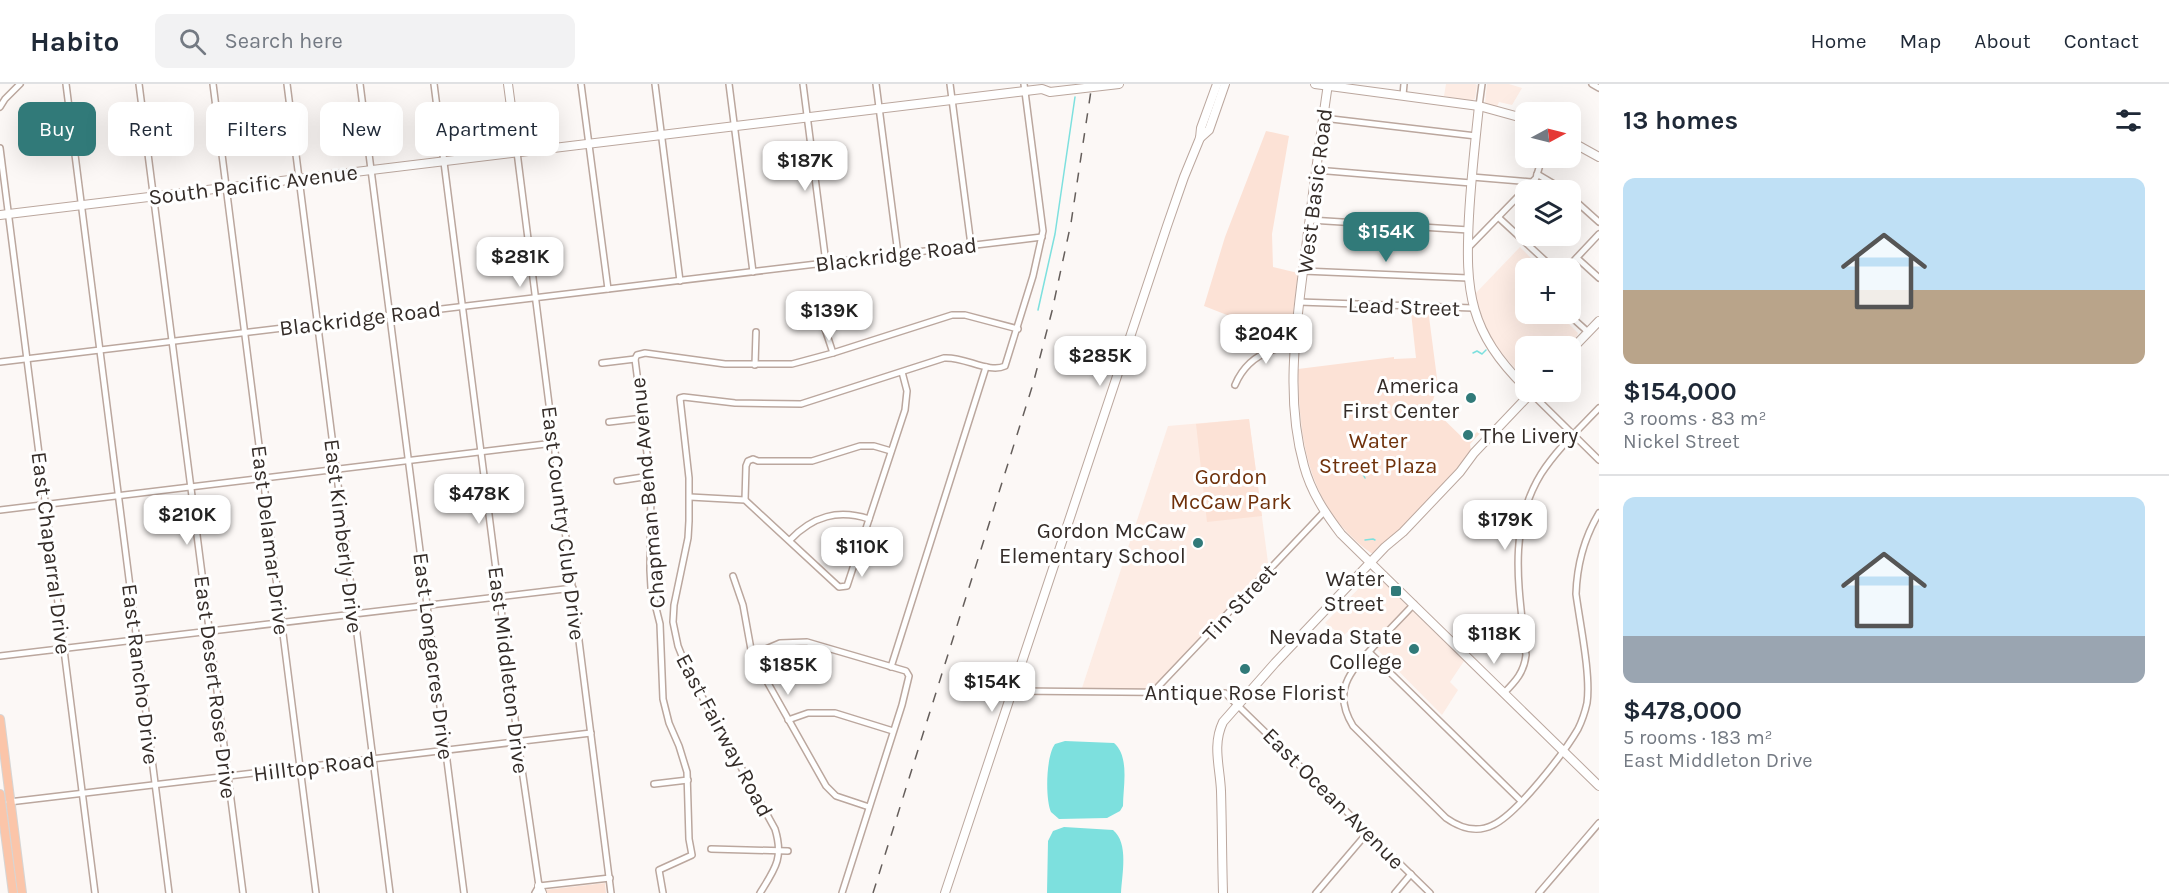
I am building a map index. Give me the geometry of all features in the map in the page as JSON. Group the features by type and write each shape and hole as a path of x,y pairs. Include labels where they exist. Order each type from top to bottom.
{"main road":[{"path":"0,719 13,893"},
{"path":"0,759 22,893"},
{"path":"0,794 6,803"},
{"path":"10,868 15,879 17,893"}],"street":[{"path":"0,107 20,84"},
{"name":"East Rancho Drive","path":"66,84 169,893"},
{"name":"East Desert Rose Drive","path":"139,84 243,893"},
{"name":"East Delamar Drive","path":"213,84 316,893"},
{"name":"East Kimberly Drive","path":"287,84 390,893"},
{"name":"East Longacres Drive","path":"360,84 464,893"},
{"name":"East Middleton Drive","path":"434,84 539,891"},
{"path":"508,84 510,102"},
{"path":"581,84 608,289"},
{"path":"655,84 680,280"},
{"path":"729,84 753,272"},
{"path":"803,84 826,263"},
{"path":"876,84 898,254"},
{"path":"950,84 971,245"},
{"name":"South Pacific Avenue","path":"1042,89 1052,84"},
{"name":"South Pacific Avenue","path":"559,147 952,100 1024,88 1050,92 1119,84"},
{"path":"945,893 1180,186 1200,138 1201,128 1217,84"},
{"path":"1200,138 1209,130 1225,84"},
{"path":"1315,84 1479,106 1515,116"},
{"path":"1402,95 1404,84"},
{"path":"1482,84 1467,249 1468,278 1473,308 1484,335 1495,354 1515,375"},
{"path":"1592,84 1599,88"},
{"name":"West Basic Road","path":"1328,85 1294,346 1294,392 1299,443 1308,478 1324,512 1341,534 1599,786"},
{"path":"891,667 986,367 996,369 1005,366 1018,328 1042,237 1024,88"},
{"path":"1323,118 1476,136"},
{"path":"1581,147 1599,157"},
{"name":"East Chaparral Drive","path":"0,148 4,214 27,358 95,893"},
{"name":"South Pacific Avenue","path":"4,214 485,156"},
{"name":"East Country Club Drive","path":"517,156 611,893"},
{"path":"1533,180 1539,168"},
{"path":"1316,170 1515,181"},
{"path":"1537,174 1547,180"},
{"path":"1467,249 1515,200"},
{"path":"1581,206 1599,222"},
{"path":"1498,217 1542,258"},
{"path":"1310,220 1469,230"},
{"path":"1577,258 1599,234"},
{"name":"Blackridge Road","path":"0,362 1042,237"},
{"path":"1581,262 1599,278"},
{"path":"1303,271 1468,278"},
{"name":"Lead Street","path":"1299,302 1473,308"},
{"path":"602,363 636,357 645,353 725,364 792,364 952,315 965,315 1018,328"},
{"path":"1581,339 1599,321"},
{"path":"823,323 833,353"},
{"path":"1579,324 1588,332"},
{"path":"755,365 756,332"},
{"path":"1235,385 1242,371 1258,356 1269,350 1294,346"},
{"name":"Chapman Bend Avenue","path":"636,357 650,476 651,588 660,624 663,699 688,780 689,838 692,855 658,870 663,893"},
{"name":"East Fairway Road","path":"780,851 775,829 688,671 676,638 673,622 674,605 688,538 690,497 680,398 735,403 801,404 949,357 986,367"},
{"path":"690,497 745,500 839,587 843,588 849,582 907,399 902,372"},
{"path":"1223,893 1221,787 1216,748 1223,722 1371,562 1403,532 1461,470 1473,453 1520,402"},
{"path":"1541,402 1599,460"},
{"path":"1504,693 1520,676 1525,665 1526,655 1517,568 1520,527 1532,491 1541,474 1599,408"},
{"path":"609,422 643,418"},
{"path":"0,510 554,443"},
{"path":"745,500 746,466 748,461 753,459 758,461 812,461 866,446 891,451"},
{"path":"617,481 650,476"},
{"name":"Tin Street","path":"1154,691 1324,512"},
{"path":"790,540 805,526 831,516 847,513 869,519"},
{"path":"1414,604 1348,677 1343,697 1345,710 1353,726 1456,825 1474,829 1494,825 1521,801 1563,750 1577,730 1587,704 1576,579 1582,548 1599,513"},
{"path":"733,576 743,605 752,655 826,786 836,796 869,807"},
{"path":"0,656 573,588"},
{"path":"752,655 780,643 807,642 906,671 909,675 909,682 842,893"},
{"path":"1369,652 1521,801"},
{"name":"East Ocean Avenue","path":"1013,691 1220,692 1238,704 1430,893"},
{"path":"788,720 808,713 835,713 893,731"},
{"name":"Hilltop Road","path":"6,803 591,733"},
{"path":"654,784 688,780"},
{"path":"1539,893 1599,823"},
{"path":"1316,893 1368,832"},
{"path":"711,849 788,851"},
{"path":"760,893 778,862 780,851"},
{"path":"1395,893 1411,874"},
{"path":"539,891 610,878"}],"shaded area":[{"path":"1446,84 1477,85 1475,99 1470,101 1444,96"},
{"path":"1487,84 1509,84 1522,88 1512,105 1499,102 1497,107 1485,103"},
{"path":"1520,247 1531,258 1515,258 1515,324 1569,324 1578,333 1577,336 1515,336 1515,369 1497,348 1485,325 1474,295"},
{"name":"Gordon McCaw Elementary School","path":"1249,419 1269,570 1154,691 1081,691 1168,426"},
{"name":"Nevada State College","path":"1370,577 1380,579 1464,661 1450,682 1458,690 1442,715 1354,626 1343,636 1325,623"}],"green space":[{"path":"1266,131 1289,136 1272,234 1273,267 1298,273 1290,338 1257,349 1247,329 1227,315 1204,306 1225,237"},
{"name":"Water Street Plaza","path":"1413,309 1428,309 1438,386 1429,405 1467,442 1481,428 1483,430 1470,444 1471,451 1461,465 1438,492 1401,530 1374,553 1371,553 1350,535 1333,515 1320,494 1305,447 1298,369 1394,357 1394,359 1416,358 1411,312"},
{"name":"Gordon McCaw Park","path":"1249,419 1262,516 1207,522 1196,424"},
{"path":"605,883 606,893 542,893 544,890"}],"water":[{"path":"1065,741 1114,743 1119,749 1124,764 1123,806 1120,811 1107,818 1059,819 1051,812 1047,787 1048,767 1055,744"},
{"path":"1064,827 1113,830 1118,836 1123,851 1121,893 1047,893 1048,841 1053,831"}],"waterway":[{"path":"1038,310 1055,234 1075,97"},
{"path":"1473,353 1477,351 1482,354 1486,350"},
{"path":"1356,462 1365,478"},
{"path":"1365,540 1375,540"}],"railway":[{"path":"873,893 1033,384 1071,223 1092,84"}],"place":[{"name":"America First Center","path":"1471,398"},
{"name":"The Livery","path":"1468,435"},
{"name":"Gordon McCaw Elementary School","path":"1198,543"},
{"name":"Water Street","path":"1396,591"},
{"name":"Nevada State College","path":"1414,649"},
{"name":"Antique Rose Florist","path":"1245,669"}]}
